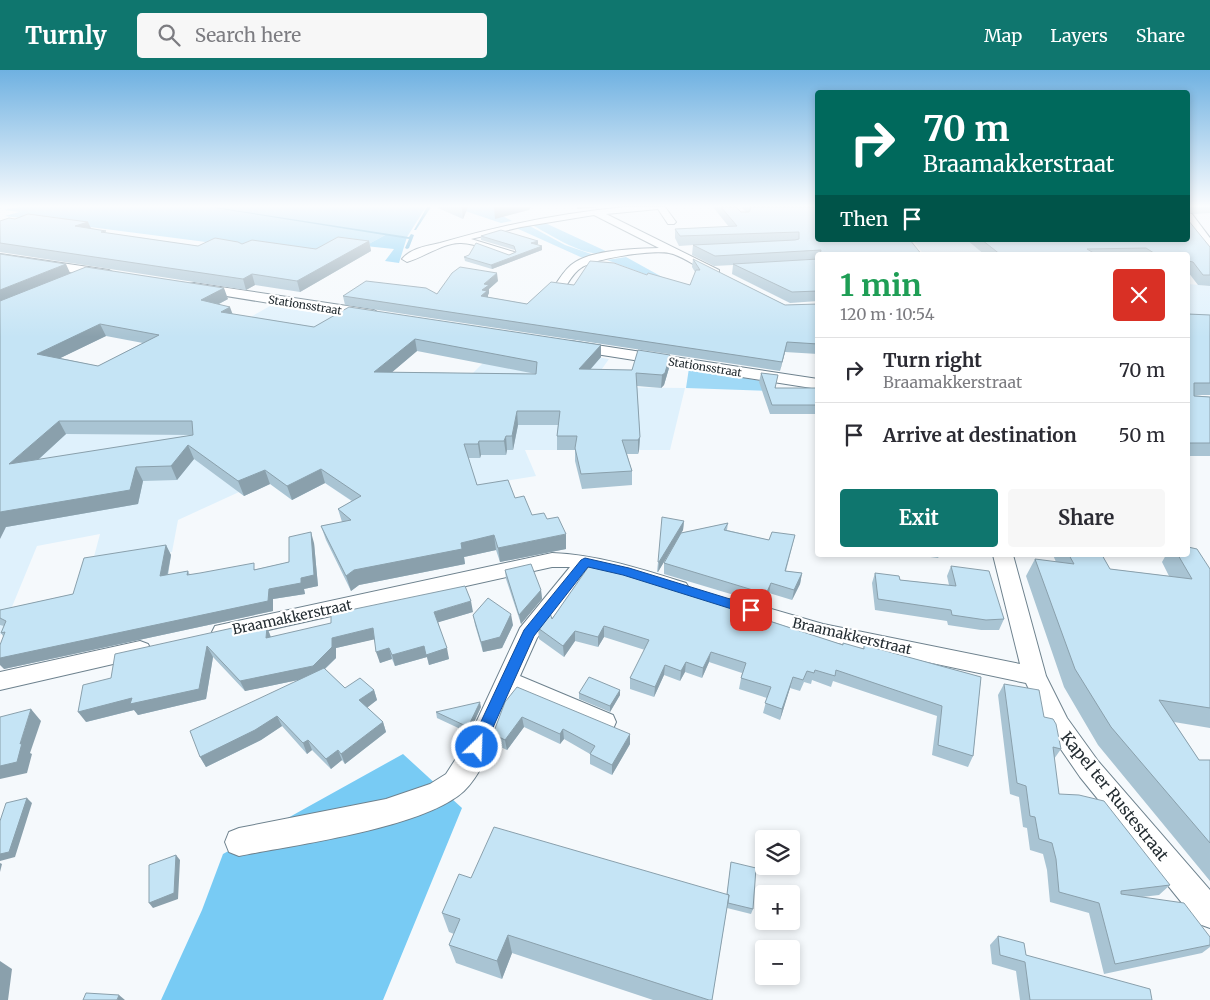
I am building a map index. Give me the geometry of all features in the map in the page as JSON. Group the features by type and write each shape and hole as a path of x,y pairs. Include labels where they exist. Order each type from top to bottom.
{"street":[{"path":"407,259 430,250"},
{"path":"498,250 510,254"},
{"path":"560,287 572,270 580,264 619,255 669,250"},
{"path":"674,250 713,271 726,274"},
{"path":"0,258 120,276"},
{"path":"74,279 91,272"},
{"name":"Stationsstraat","path":"178,285 387,317"},
{"name":"Stationsstraat","path":"551,343 815,384"},
{"name":"Kapel ter Rustestraat","path":"1004,557 1034,676 1058,725 1089,769 1210,913"},
{"name":"Braamakkerstraat","path":"203,636 552,560 585,562 625,571 823,632 1034,676"},
{"path":"239,842 371,816 422,801 454,783 477,747 528,634 585,562"},
{"path":"0,681 164,645"},
{"path":"507,680 604,722"}],"shaded area":[{"path":"270,250 342,250 313,256"},
{"path":"393,250 403,250 399,263 385,261"},
{"path":"566,250 581,250 597,256 585,259"},
{"path":"584,250 604,250 610,253 600,254"},
{"path":"921,250 1112,250 1120,252 922,252"},
{"path":"626,257 664,278 661,280 607,260"},
{"path":"1190,284 1210,286 1210,326 1190,325"},
{"path":"270,306 344,317 319,373 461,385 486,360 543,348 609,359 589,387 685,388 670,450 525,450 536,476 505,481 373,516 325,483 292,500 265,480 178,520 172,552 91,568 100,534 37,546 0,636 0,385 170,363"},
{"path":"689,368 772,383 776,387 773,391 686,388"},
{"path":"403,754 462,808 383,1000 161,1000 202,910 223,854"}],"building":[{"path":"50,250 352,250 297,281 252,274 243,279"},
{"path":"472,250 496,250 509,255 516,252 515,250 530,250 491,265 464,257 469,255"},
{"path":"704,250 814,250 715,256"},
{"path":"821,250 918,250 920,252 821,252"},
{"path":"995,250 1089,250 1092,252 997,252"},
{"path":"1150,250 1210,250 1210,275 1203,275 1193,262 1190,261 1190,252"},
{"path":"0,254 66,264 0,290"},
{"path":"693,259 785,305 815,304 815,344 787,342 782,362 343,296 366,281 426,288 437,294 452,273 460,267 497,273 484,284 489,285 482,290 487,291 481,296 527,304 551,282 574,285 590,261 614,263 647,275 648,273 690,285 696,270 700,270"},
{"path":"815,259 815,291 792,292 733,264"},
{"path":"86,267 224,288 201,300 230,307 221,312 314,327 349,307 601,345 579,369 632,370 638,350 670,355 665,373 662,375 636,373 640,437 638,440 622,440 632,471 581,474 575,448 577,436 557,436 560,411 517,411 512,436 506,436 504,441 479,441 478,444 464,444 477,485 508,480 515,498 524,496 532,515 544,513 547,519 558,517 566,534 498,548 494,535 461,543 462,549 354,570 346,576 321,526 351,520 338,509 361,496 321,469 287,486 265,470 238,481 188,445 171,466 136,467 130,490 0,512 0,301","holes":["100,324 159,335 98,366 37,354","415,339 537,362 536,374 374,372","59,421 192,421 193,435 9,464"]},
{"path":"1190,314 1210,315 1210,383 1194,383 1194,396 1210,397 1210,443 1190,443"},
{"path":"761,373 778,375 775,388 815,388 815,405 772,405"},
{"path":"662,517 684,521 658,562"},
{"path":"728,523 724,530 769,540 772,532 795,535 785,571 802,573 794,590 771,583 766,594 664,563 681,533"},
{"path":"311,532 314,575 301,578 301,583 269,589 268,601 0,658 0,645 5,632 1,633 6,621 0,618 0,610 73,594 84,558 166,545 160,576 188,571 187,575 254,563 254,570 289,562 289,537"},
{"path":"1190,547 1197,549 1210,569 1210,708 1159,700 1199,760 1210,760 1210,843 1111,727 1075,669 1035,559 1074,564 1070,557 1103,557 1110,569 1192,579 1179,557 1190,557"},
{"path":"531,564 541,590 519,615 505,570"},
{"path":"596,564 654,582 656,579 759,611 757,617 843,645 843,643 864,649 864,645 981,677 973,756 938,745 942,706 836,670 835,676 815,670 814,673 807,671 803,680 793,677 782,709 765,703 771,687 741,678 746,663 711,652 703,668 686,662 681,671 665,665 655,687 630,678 649,640 604,626 598,637 575,631 563,646 538,628 550,613 552,619 589,566"},
{"path":"951,566 989,571 1004,619 986,620 952,615 951,610 878,599 875,573 899,576 900,580 956,586"},
{"path":"465,586 471,601 434,612 447,648 426,655 424,646 392,655 389,648 376,652 373,628 332,638 332,647 313,666 240,681 207,646 199,689 130,704 132,698 78,712 83,685 111,678 115,654 246,625 247,631 267,627 266,638 331,623 331,614"},
{"path":"488,598 511,614 500,637 481,642 473,615"},
{"path":"324,668 345,688 360,678 374,690 359,700 383,722 341,754 338,750 326,759 308,740 303,743 277,716 255,730 200,757 190,731"},
{"path":"589,677 620,690 610,706 579,693"},
{"path":"1004,684 1039,690 1044,717 1053,719 1056,724 1061,749 1053,747 1059,794 1079,795 1104,801 1170,885 1121,891 1121,894 1184,903 1210,937 1210,945 1115,964 1099,903 1059,892 1056,859 1052,843 1039,839 1035,817 1030,816 1026,786 1017,783"},
{"path":"517,687 630,734 612,765 590,754 595,746 563,729 560,734 522,717 505,740 493,734 505,702"},
{"path":"480,702 468,727 436,712"},
{"path":"31,709 20,744 22,743 17,762 0,766 0,717"},
{"path":"27,798 9,852 0,854 0,821 6,803"},
{"path":"494,827 729,895 712,1000 508,935 497,961 449,945 460,919 442,913 459,874 471,878"},
{"path":"176,855 174,893 149,903 149,865"},
{"path":"731,862 755,868 753,909 728,903 729,895 727,894"},
{"path":"998,936 1024,943 1026,955 1150,989 1152,1000 1030,1000 1025,962 1000,955"},
{"path":"86,993 119,995 117,1000 83,1000"}],"route":[{"path":"477,747 528,634 585,562 625,571 751,610"}]}
